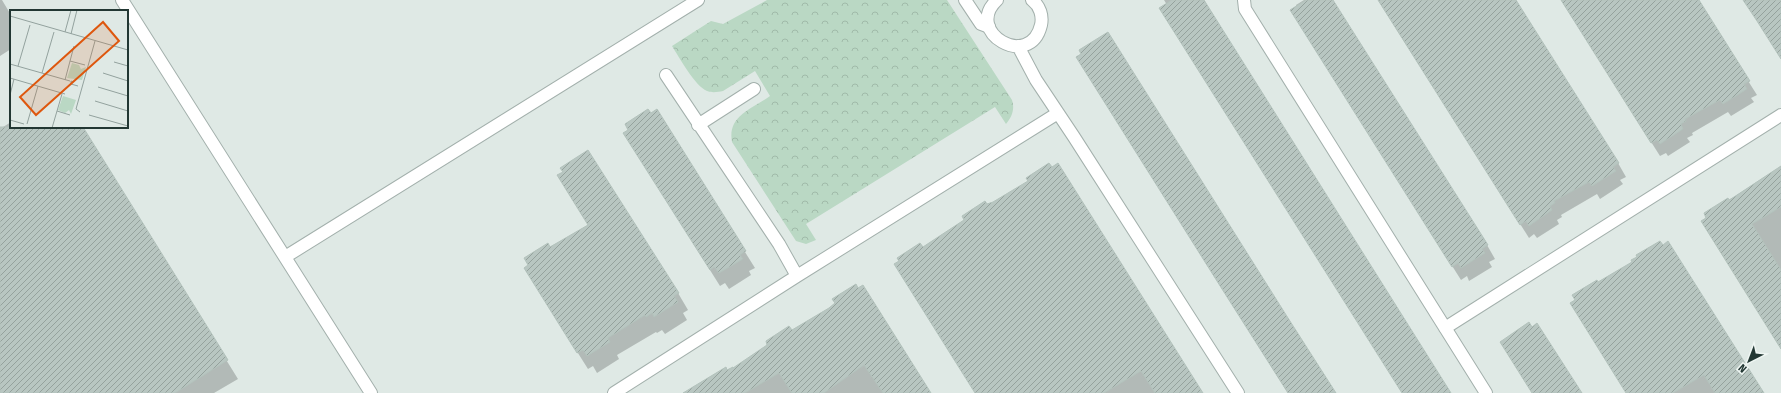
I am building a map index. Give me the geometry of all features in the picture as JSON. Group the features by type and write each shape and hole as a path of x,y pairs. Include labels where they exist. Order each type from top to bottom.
{"street":[{"path":"122,0 371,393"},
{"path":"285,257 698,0"},
{"path":"965,0 981,24 989,27"},
{"path":"996,0 988,17 989,27 1000,42 1008,46 1027,44 1034,39 1040,31 1042,22 1041,13 1037,4 1032,0"},
{"path":"1244,0 1245,9 1486,393"},
{"path":"1018,46 1036,80 1238,393"},
{"path":"666,75 779,244 798,276"},
{"path":"698,125 754,89"},
{"path":"614,393 1058,113"},
{"path":"1445,328 1781,115"}],"green space":[{"path":"767,0 947,0 1012,100 1013,110 1010,119 1006,124 995,107 806,224 816,240 806,244 796,241 732,142 731,133 737,119 749,109 770,96 755,71 723,91 709,92 702,88 692,77 672,46 711,21 723,24"}],"building":[{"path":"1172,0 1204,0 1451,393 1402,393 1159,8"},
{"path":"1306,0 1333,0 1488,245 1482,249 1485,253 1461,268 1458,263 1452,267 1290,10"},
{"path":"1378,0 1516,0 1619,163 1613,167 1616,171 1592,186 1589,182 1554,201 1555,203 1550,206 1552,210 1529,226 1526,221 1520,225"},
{"path":"1561,0 1699,0 1750,81 1744,84 1747,89 1723,104 1720,100 1685,119 1686,121 1681,124 1683,129 1660,144 1657,140 1651,143"},
{"path":"1743,0 1781,0 1781,59 1757,21"},
{"path":"1108,32 1336,393 1288,393 1222,289 1076,57 1081,54 1079,50"},
{"path":"648,109 651,113 657,109 746,251 740,255 743,259 719,273 714,267 710,270 623,133 628,130 625,124"},
{"path":"0,127 84,128 228,360 175,393 0,393"},
{"path":"588,150 679,293 674,296 678,302 654,317 652,313 646,317 645,315 608,338 610,342 587,356 583,350 577,353 524,268 528,265 524,258 548,243 550,247 588,225 557,175 563,172 560,168"},
{"path":"1049,163 1052,167 1058,163 1203,393 1155,393 1141,371 1104,393 975,393 894,264 899,261 897,258 920,243 923,247 964,220 962,216 985,201 987,204 993,202 1028,181 1026,178"},
{"path":"1781,166 1781,207 1752,224 1781,270 1781,349 1701,221 1706,218 1704,213 1728,198 1729,200 1734,197"},
{"path":"1660,241 1663,245 1668,241 1764,393 1715,393 1704,375 1673,393 1626,393 1570,303 1575,300 1572,295 1632,262 1631,260 1637,257 1636,255"},
{"path":"856,284 858,288 863,285 931,393 883,393 864,365 824,393 792,393 779,373 745,393 683,393 726,367 727,370 733,368 767,345 766,341 789,326 792,330 829,308 835,303 832,299"},
{"path":"1529,322 1532,327 1537,323 1582,393 1532,393 1500,342"}]}
